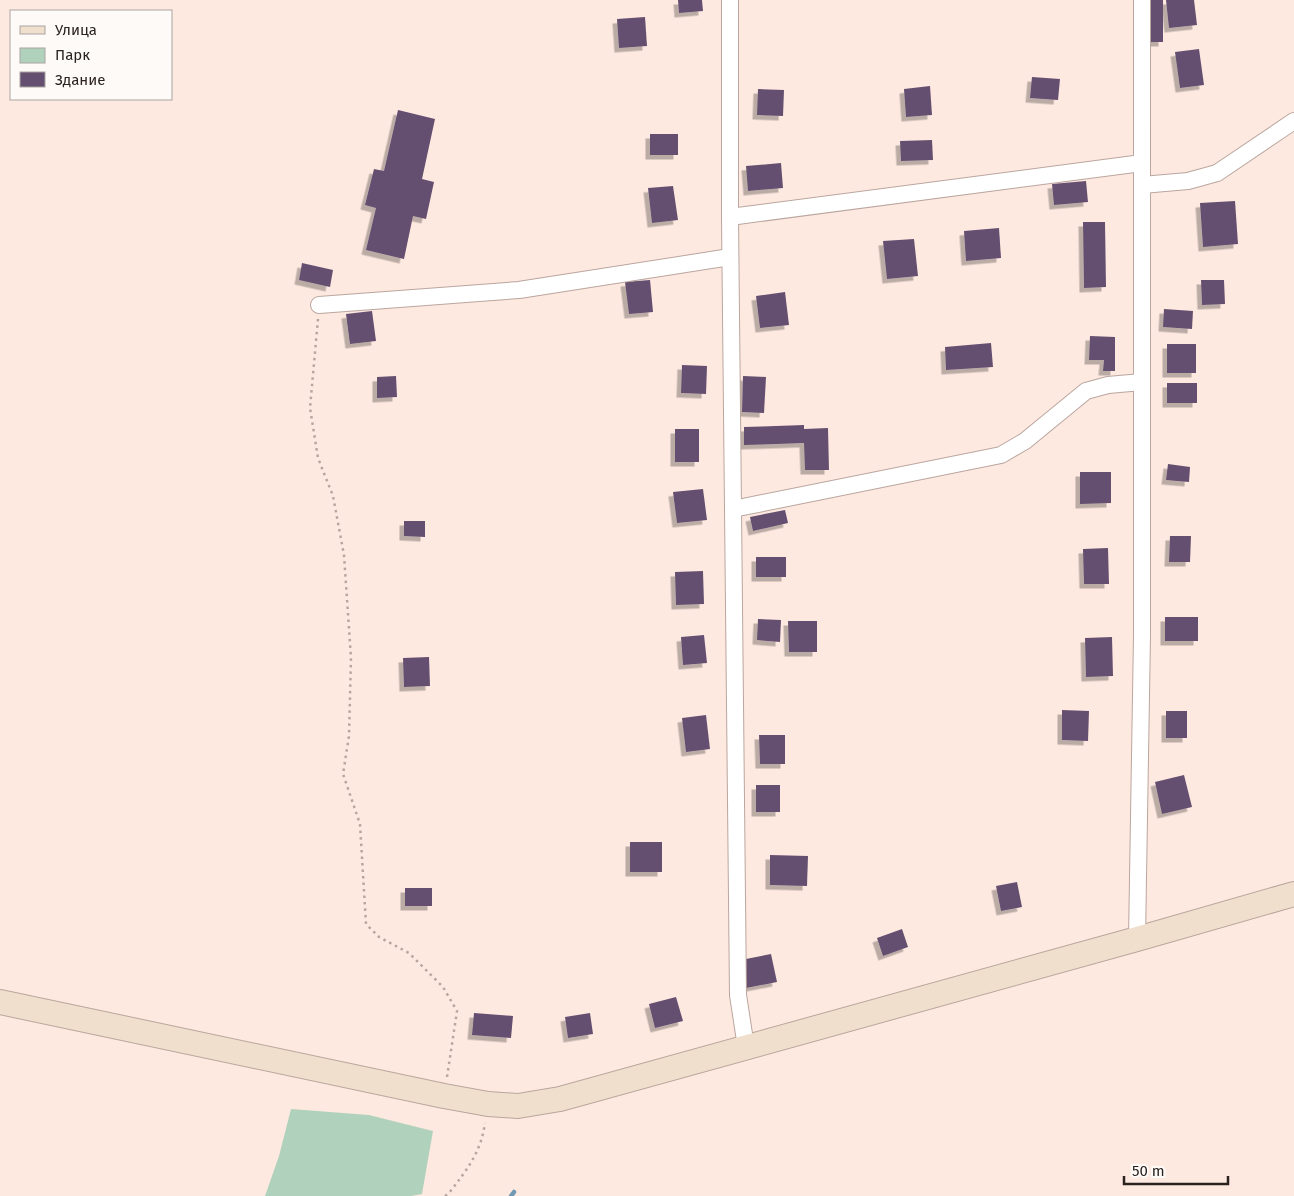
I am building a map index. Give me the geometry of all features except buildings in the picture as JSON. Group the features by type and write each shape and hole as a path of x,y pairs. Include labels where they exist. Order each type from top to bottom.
{"main road":[{"path":"0,1002 444,1096 488,1104 518,1106 560,1099 1294,894"}],"street":[{"path":"730,0 730,257 738,995 746,1048"},
{"path":"1137,939 1142,636 1142,0"},
{"path":"1142,185 1188,181 1217,173 1294,121"},
{"path":"730,217 1142,163"},
{"path":"319,305 519,290 730,257"},
{"path":"733,509 1001,455 1026,441 1086,391 1108,385 1142,382"}],"path":[{"path":"319,305 310,408 318,458 333,496 344,555 351,658 348,736 343,774 360,824 366,924 379,937 409,953 443,986 457,1011 444,1096"},
{"path":"445,1196 450,1194 472,1163 484,1136 488,1104"}],"green space":[{"path":"291,1109 369,1115 433,1131 422,1194 411,1196 265,1196 279,1156"}],"waterway":[{"path":"511,1196 514,1192"}]}
